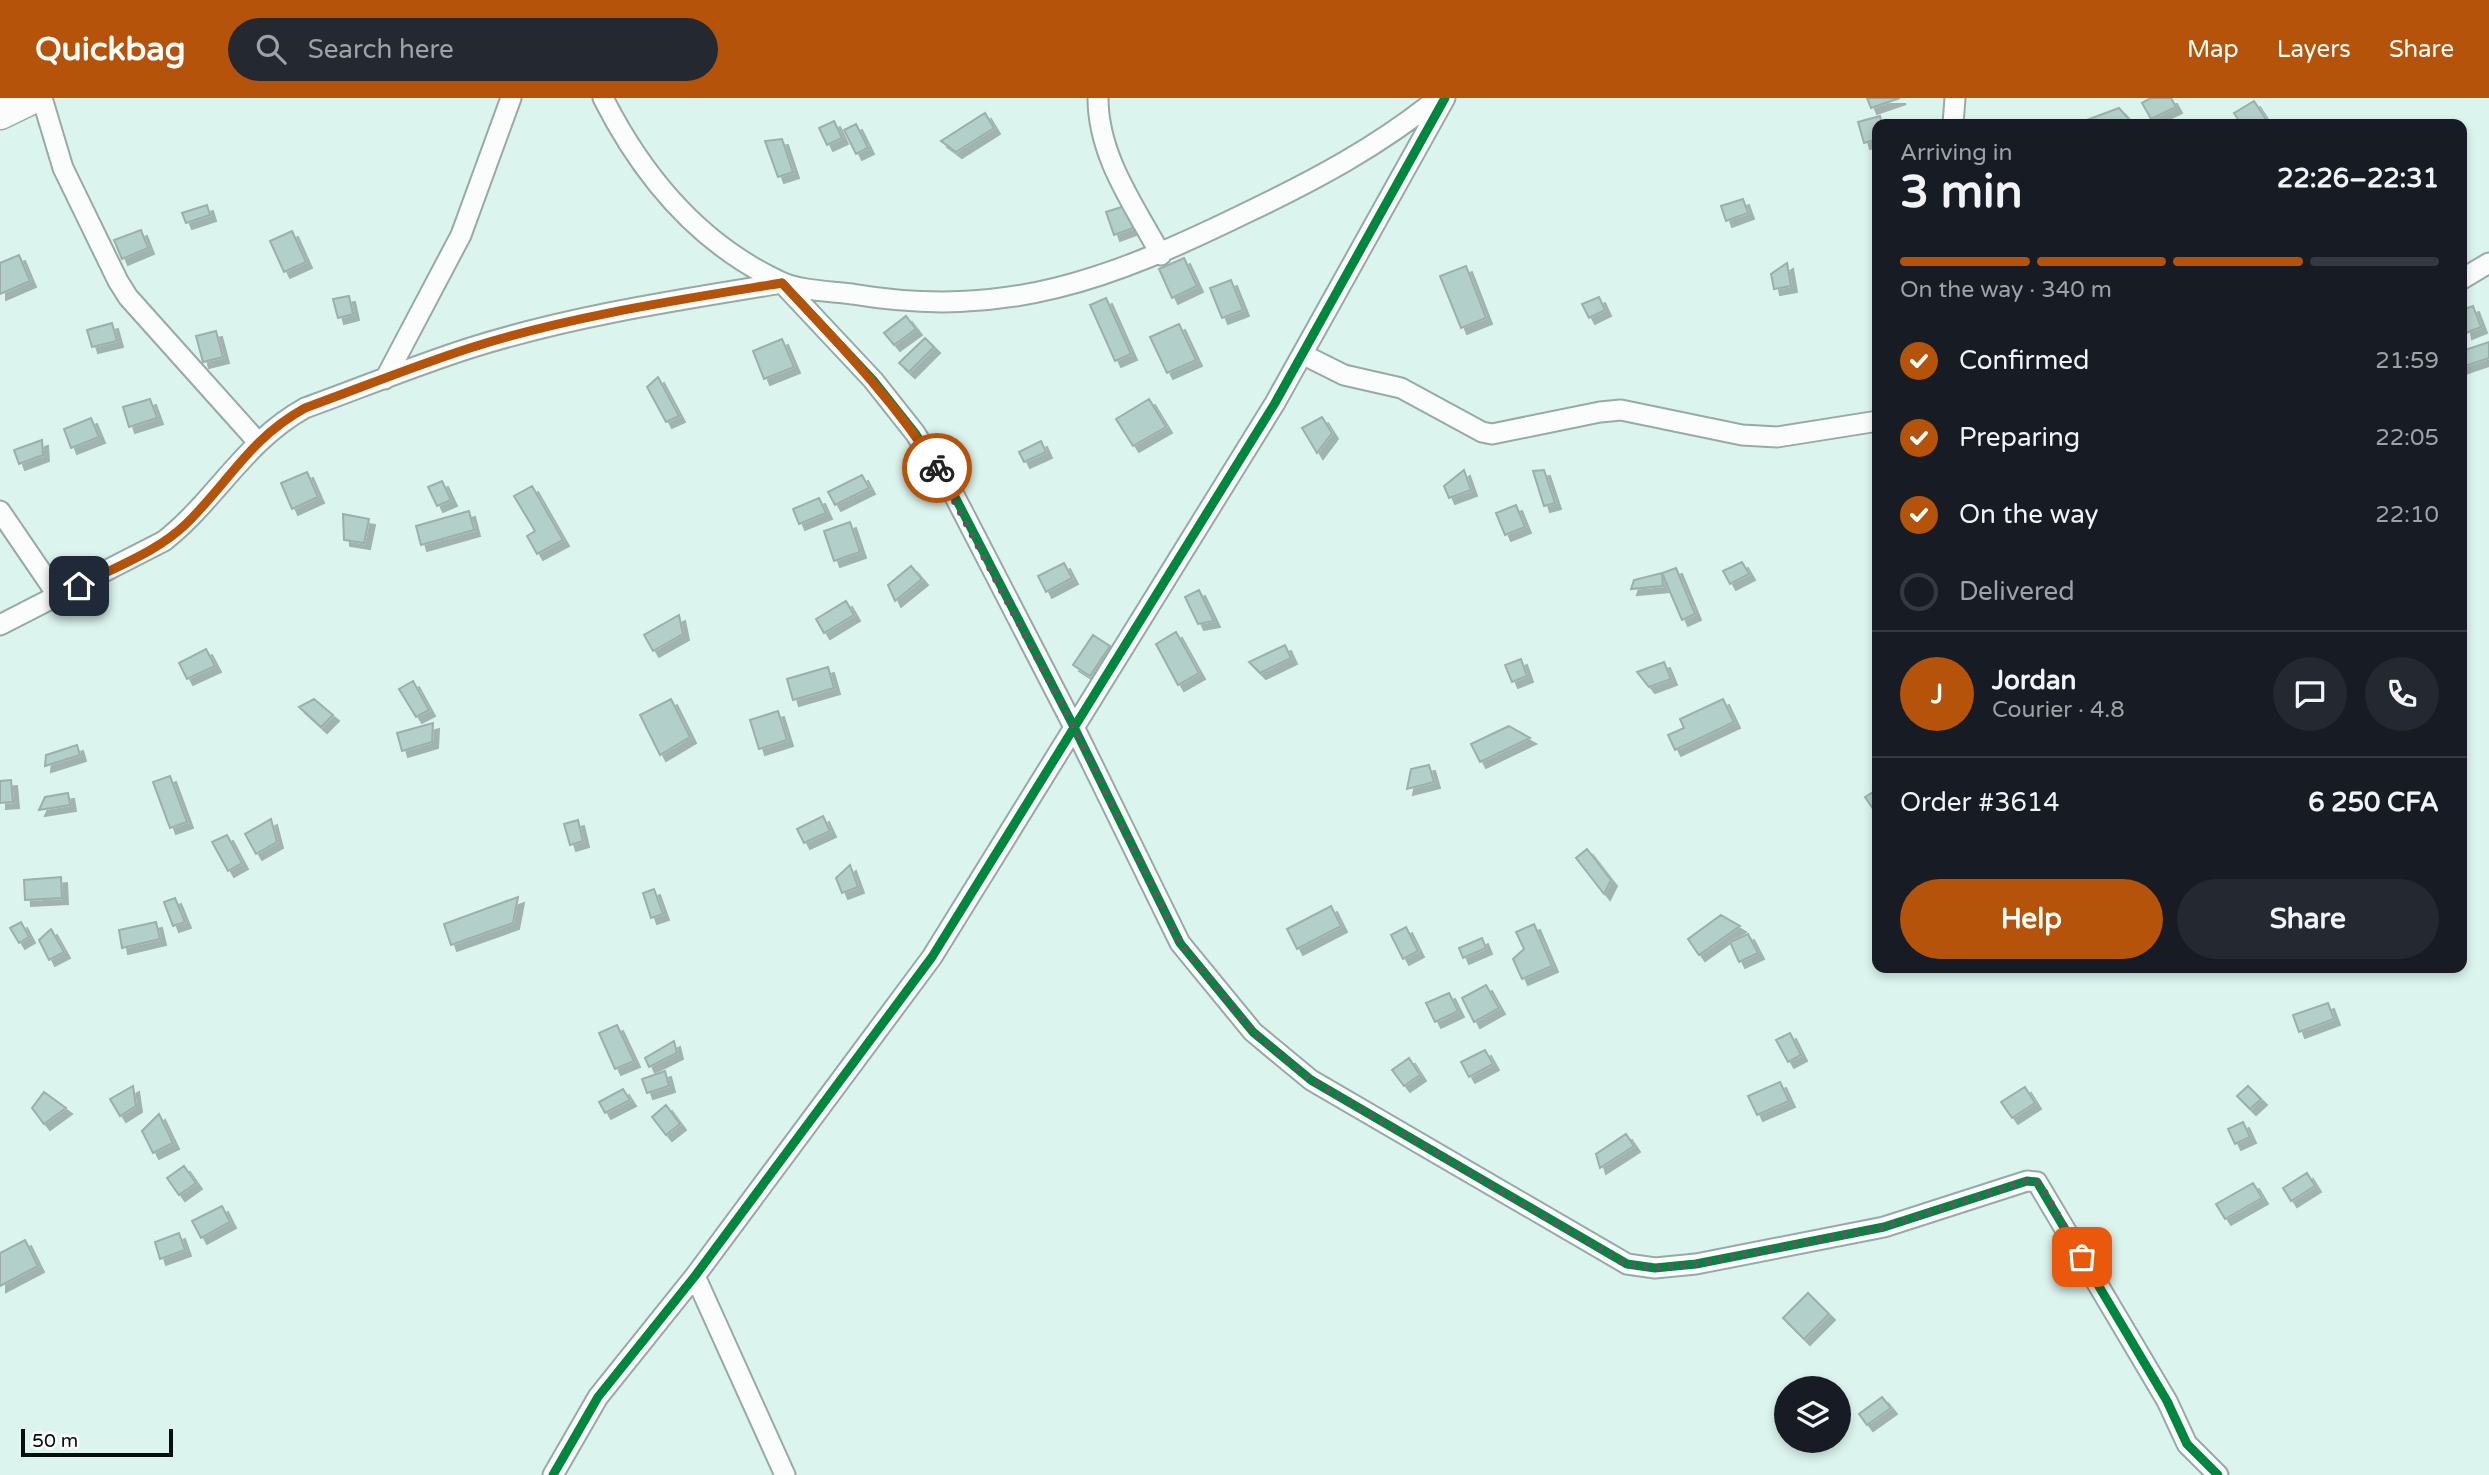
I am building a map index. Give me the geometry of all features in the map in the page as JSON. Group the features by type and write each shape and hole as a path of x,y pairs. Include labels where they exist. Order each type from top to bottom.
{"highway":[{"path":"0,113 31,98"}],"street":[{"path":"42,98 63,169 128,297 257,441"},
{"path":"385,379 461,235 510,98"},
{"path":"603,98 646,172 685,218 737,259 782,283 871,298 944,303 1024,296 1092,280 1161,254 1326,174 1379,143 1438,98"},
{"path":"1098,98 1098,118 1108,157 1161,254"},
{"path":"553,1475 598,1397 695,1276 932,957 1075,730 1304,355 1445,98"},
{"path":"1953,119 1955,98"},
{"path":"2467,276 2489,263"},
{"path":"0,625 164,541 186,524 257,441 282,421 305,408 471,348 534,331 682,299 782,283"},
{"path":"782,283 873,380 915,433 953,493 1075,730 1180,943 1253,1032 1311,1080 1627,1265 1640,1268 1696,1264 1884,1227 2027,1181 2037,1182 2167,1401 2187,1444 2218,1475"},
{"path":"1304,355 1344,375 1401,388 1482,432 1492,434 1600,412 1621,411 1742,435 1777,438 1872,422"},
{"path":"0,511 58,596"},
{"path":"695,1276 785,1475"}],"building":[{"path":"1867,98 1900,98 1871,108"},
{"path":"2151,98 2171,98 2176,107 2151,119 2142,103"},
{"path":"2254,101 2266,119 2238,119 2234,113"},
{"path":"2119,108 2129,119 2089,119"},
{"path":"985,113 994,128 956,152 941,141"},
{"path":"1880,116 1881,119 1872,119 1872,141 1864,143 1858,122"},
{"path":"834,121 842,138 827,145 819,128"},
{"path":"856,124 868,148 856,154 844,130"},
{"path":"782,139 793,172 778,177 765,141"},
{"path":"1743,199 1748,213 1726,221 1721,206"},
{"path":"207,205 210,215 186,223 182,213"},
{"path":"1128,205 1136,227 1114,235 1106,212"},
{"path":"141,230 148,248 122,259 114,240"},
{"path":"292,231 306,262 284,272 270,241"},
{"path":"19,255 30,281 0,294 0,263"},
{"path":"1184,258 1197,286 1172,298 1159,269"},
{"path":"1787,263 1791,286 1774,289 1771,274"},
{"path":"1466,266 1486,318 1461,328 1440,276"},
{"path":"1231,280 1243,310 1222,318 1210,288"},
{"path":"349,296 353,314 338,318 333,299"},
{"path":"1599,297 1605,310 1589,318 1582,304"},
{"path":"1106,298 1131,354 1115,361 1090,305"},
{"path":"2473,306 2481,327 2467,333 2467,308"},
{"path":"906,316 916,329 894,345 884,333"},
{"path":"112,323 117,341 92,347 87,330"},
{"path":"1179,324 1196,360 1167,373 1150,337"},
{"path":"216,331 223,357 203,362 196,336"},
{"path":"925,338 934,347 909,372 899,363"},
{"path":"782,339 794,367 764,379 753,351"},
{"path":"2489,342 2489,358 2467,365 2467,349"},
{"path":"658,377 679,416 666,422 647,387"},
{"path":"150,399 157,418 129,427 123,407"},
{"path":"1149,399 1166,427 1133,446 1116,419"},
{"path":"1322,417 1332,433 1317,453 1302,428"},
{"path":"91,418 99,437 71,448 64,429"},
{"path":"42,440 43,455 19,464 14,450"},
{"path":"1041,441 1046,452 1024,462 1019,452"},
{"path":"1464,470 1471,490 1449,498 1444,486"},
{"path":"1544,470 1555,503 1544,506 1533,471"},
{"path":"307,472 318,497 292,509 281,483"},
{"path":"862,475 869,488 835,505 828,492"},
{"path":"442,481 451,500 437,506 428,487"},
{"path":"532,486 563,540 537,554 527,536 535,531 514,496"},
{"path":"819,498 826,513 799,524 793,509"},
{"path":"1516,505 1525,527 1505,535 1496,513"},
{"path":"469,511 474,530 421,545 416,526"},
{"path":"343,514 369,519 364,543 344,540"},
{"path":"850,522 860,552 834,561 824,531"},
{"path":"1742,562 1749,574 1730,584 1723,571"},
{"path":"1064,563 1072,578 1046,592 1038,576"},
{"path":"911,566 922,579 895,601 888,585"},
{"path":"1676,568 1695,614 1682,620 1662,573"},
{"path":"1662,573 1663,586 1631,589 1634,580"},
{"path":"1199,590 1214,621 1198,624 1185,597"},
{"path":"846,601 854,615 824,633 816,619"},
{"path":"679,615 683,634 653,651 644,635"},
{"path":"1176,632 1199,673 1178,685 1156,644"},
{"path":"1093,635 1110,646 1090,676 1073,665"},
{"path":"1285,645 1291,658 1260,673 1249,662"},
{"path":"206,649 215,666 187,679 179,663"},
{"path":"1521,659 1527,676 1512,682 1505,665"},
{"path":"1664,662 1671,679 1649,687 1637,672"},
{"path":"828,667 834,688 793,700 787,679"},
{"path":"413,681 429,710 416,717 399,689"},
{"path":"314,699 333,715 321,727 299,707"},
{"path":"671,699 690,737 660,755 640,715"},
{"path":"1723,699 1734,722 1675,750 1668,735 1684,728 1680,719"},
{"path":"778,711 787,740 759,749 750,720"},
{"path":"433,723 432,742 402,751 397,733"},
{"path":"1509,726 1530,738 1480,762 1471,744"},
{"path":"77,745 80,755 45,766 46,755"},
{"path":"1429,765 1434,782 1407,789 1411,769"},
{"path":"170,776 187,822 170,828 153,782"},
{"path":"11,780 13,802 0,803 0,781"},
{"path":"68,793 70,805 39,810 45,797"},
{"path":"1872,793 1872,807 1865,797"},
{"path":"823,816 830,831 804,843 797,829"},
{"path":"271,819 277,842 256,854 245,834"},
{"path":"578,820 583,841 570,845 564,824"},
{"path":"227,835 242,863 228,871 212,842"},
{"path":"1587,849 1611,880 1604,894 1576,858"},
{"path":"850,865 858,887 842,893 836,878"},
{"path":"61,877 62,898 25,900 24,880"},
{"path":"654,889 663,914 651,918 643,893"},
{"path":"518,897 513,923 451,945 444,924"},
{"path":"175,898 185,922 173,926 164,902"},
{"path":"1331,906 1341,926 1297,949 1287,929"},
{"path":"1721,915 1740,926 1699,955 1688,939"},
{"path":"21,922 29,937 19,943 10,928"},
{"path":"156,922 160,939 122,948 119,930"},
{"path":"1534,924 1552,966 1522,979 1513,959 1524,949 1516,932"},
{"path":"1406,927 1418,951 1403,959 1391,935"},
{"path":"51,929 64,952 49,960 39,940"},
{"path":"1748,934 1758,953 1739,962 1730,942"},
{"path":"1482,938 1486,948 1463,958 1459,948"},
{"path":"1486,985 1499,1008 1474,1022 1462,998"},
{"path":"1449,993 1458,1011 1435,1022 1426,1003"},
{"path":"2328,1003 2334,1019 2299,1032 2293,1015"},
{"path":"617,1025 634,1061 615,1069 599,1033"},
{"path":"1790,1033 1801,1055 1788,1062 1776,1040"},
{"path":"674,1041 677,1053 649,1067 645,1058"},
{"path":"1485,1050 1493,1064 1469,1077 1461,1062"},
{"path":"1409,1058 1420,1075 1404,1086 1392,1070"},
{"path":"665,1071 669,1086 647,1093 642,1079"},
{"path":"1780,1082 1789,1101 1757,1115 1748,1096"},
{"path":"133,1086 136,1106 120,1116 110,1099"},
{"path":"2248,1086 2261,1099 2250,1109 2237,1096"},
{"path":"2025,1087 2035,1103 2012,1118 2001,1102"},
{"path":"623,1089 630,1100 605,1113 599,1102"},
{"path":"44,1092 66,1108 44,1124 32,1108"},
{"path":"666,1105 680,1124 666,1135 652,1117"},
{"path":"159,1114 173,1143 153,1153 142,1131"},
{"path":"2243,1122 2250,1137 2235,1144 2228,1129"},
{"path":"1626,1134 1634,1146 1600,1168 1596,1154"},
{"path":"184,1166 196,1183 179,1195 167,1178"},
{"path":"2307,1173 2315,1186 2291,1201 2283,1188"},
{"path":"2253,1183 2262,1198 2225,1219 2216,1204"},
{"path":"222,1206 230,1222 201,1238 192,1221"},
{"path":"179,1233 185,1250 160,1259 155,1242"},
{"path":"25,1240 38,1266 0,1286 0,1253"},
{"path":"1808,1293 1829,1314 1804,1339 1783,1318"},
{"path":"1882,1397 1891,1408 1867,1425 1859,1414"}],"cycle path":[{"path":"553,1475 598,1397 695,1276 932,957 1275,403 1445,98"},
{"path":"782,283 873,380 915,433 953,493 1075,729 1180,943 1253,1032 1311,1080 1627,1264 1655,1268 1696,1264 1884,1227 2027,1181 2037,1182 2167,1401 2187,1444 2218,1475"}],"way so far":[{"path":"937,468 953,493 1075,730 1180,943 1253,1032 1270,1049 1311,1080 1627,1265 1640,1268 1696,1264 1884,1227 2027,1181 2037,1182 2043,1189 2082,1257"}],"route":[{"path":"79,586 164,541 186,524 257,441 282,421 305,408 471,348 534,331 682,299 782,283 873,380 915,433 937,468"}]}
